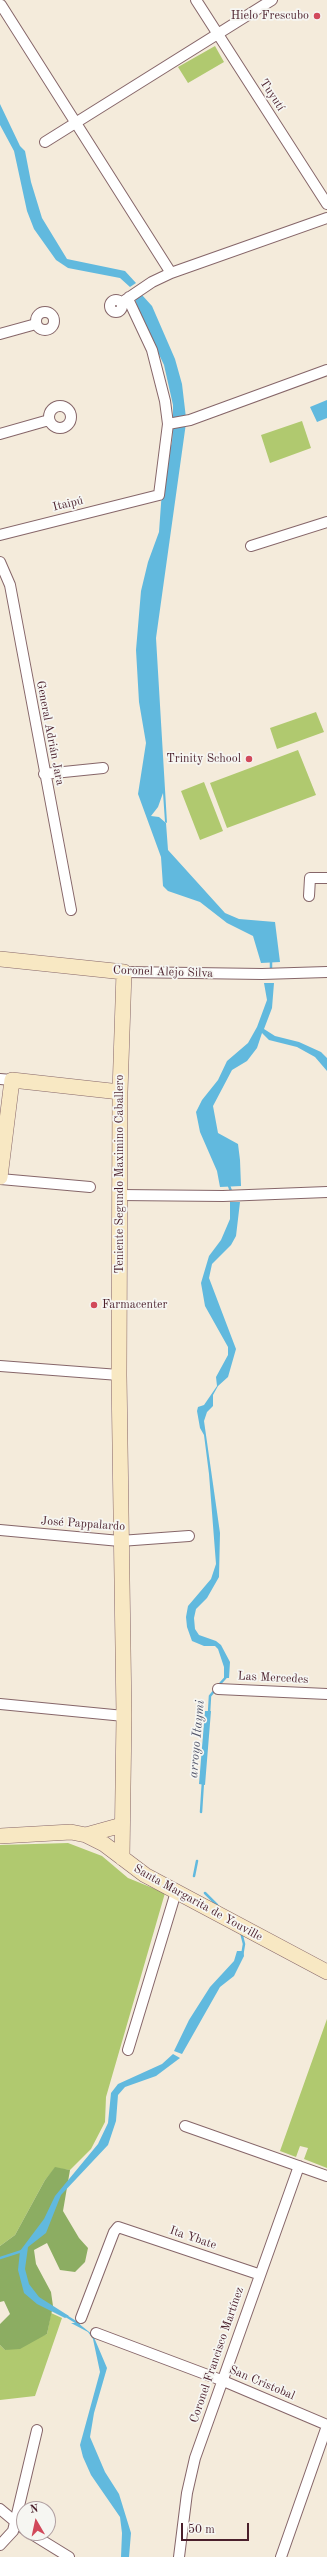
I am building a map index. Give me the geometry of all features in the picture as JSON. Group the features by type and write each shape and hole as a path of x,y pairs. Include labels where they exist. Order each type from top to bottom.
{"main road":[{"name":"Coronel Alejo Silva","path":"0,959 124,972"},
{"name":"Teniente Segundo Maximino Caballero","path":"122,1858 124,1716 120,1541 119,1375 120,1092 124,972"},
{"path":"0,1178 6,1080 120,1092"},
{"path":"86,1835 122,1825"},
{"name":"Santa Margarita de Youville","path":"0,1836 71,1832 86,1835 104,1844 145,1875 327,1972"}],"street":[{"name":"Tuyutí","path":"196,0 327,204"},
{"path":"45,142 272,0"},
{"path":"1,5 171,273"},
{"path":"327,218 171,273 142,288 125,300 129,301 152,350 165,401 168,424 190,420 327,370"},
{"path":"0,334 36,324"},
{"path":"0,434 49,420"},
{"name":"Itaipú","path":"0,535 159,495 168,424"},
{"path":"251,546 327,522"},
{"name":"General Adrián Jara","path":"0,562 5,570 10,585 44,774 71,910"},
{"path":"44,774 103,768"},
{"path":"310,896 310,878 327,878"},
{"name":"Coronel Alejo Silva","path":"124,972 273,974 327,972"},
{"path":"0,1178 90,1187"},
{"path":"120,1195 223,1196 327,1192"},
{"path":"0,1366 119,1375"},
{"name":"José Pappalardo","path":"0,1530 120,1541 189,1536"},
{"name":"Las Mercedes","path":"218,1689 327,1694"},
{"path":"0,1704 124,1716"},
{"path":"128,2050 176,1892"},
{"path":"185,2126 327,2176"},
{"name":"Coronel Francisco Martínez","path":"179,2557 188,2486 195,2458 258,2274 298,2166"},
{"name":"Ita Ybate","path":"81,2318 114,2232 120,2227 258,2274"},
{"name":"San Cristobal","path":"96,2333 221,2380 327,2426"},
{"path":"281,2557 327,2426"},
{"path":"0,2545 13,2531 37,2430"},
{"path":"0,2509 15,2523"},
{"path":"43,2541 69,2557"}],"green space":[{"path":"215,46 224,62 188,83 178,67"},
{"path":"302,421 311,448 270,463 261,435"},
{"path":"316,712 324,732 277,749 270,728"},
{"path":"298,750 316,795 227,828 210,783"},
{"path":"204,782 223,831 200,840 181,791"},
{"path":"68,1843 102,1856 128,1878 165,1893 106,2097 105,2122 91,2149 70,2170 55,2168 45,2180 15,2235 0,2246 0,1845"},
{"path":"327,2019 327,2168 304,2159 308,2148 300,2146 296,2157 280,2151"},
{"path":"55,2167 70,2170 63,2211 79,2238 88,2248 85,2262 75,2272 60,2270 47,2243 34,2250 36,2264 51,2292 53,2306 47,2334 20,2349 5,2350 0,2345 0,2324 10,2314 4,2301 0,2302 0,2246 15,2235 45,2180"},
{"path":"51,2313 62,2318 35,2396 0,2400 0,2345 5,2350 47,2334"}],"water":[{"path":"0,104 20,146 25,151 31,182 42,218 67,259 125,271 136,283 130,287 120,278 68,268 56,260 34,229 27,211 14,151 0,125"},
{"path":"142,295 152,306 175,359 182,384 186,418 173,419 173,405 164,365 138,310 135,298"},
{"path":"327,400 327,418 317,422 310,407"},
{"path":"186,423 156,638 167,823 165,822 163,793 158,807 151,816 159,817 166,823 168,850 225,913 239,919 275,922 280,962 261,963 253,936 227,923 200,902 168,891 163,886 161,857 138,794 146,743 139,702 136,650 141,591 148,562 159,532 163,476 172,442 173,425"},
{"path":"264,983 274,983 272,1008 264,1029 275,1036 299,1042 321,1052 327,1058 327,1071 315,1057 297,1047 269,1040 262,1033 257,1048 247,1061 232,1070 213,1106 218,1133 238,1144 240,1160 241,1186 220,1187 217,1171 200,1132 196,1112 202,1100 218,1080 227,1061 248,1043 257,1027 267,1000"},
{"path":"230,1202 240,1202 236,1236 231,1245 212,1264 209,1278 236,1349 228,1377 218,1386 213,1395 213,1406 207,1412 204,1421 220,1533 219,1577 207,1598 196,1609 194,1618 195,1629 199,1635 216,1641 221,1645 230,1662 229,1678 224,1678 224,1667 218,1649 215,1646 204,1646 192,1641 187,1627 186,1617 188,1606 211,1579 216,1564 209,1474 204,1435 200,1428 197,1411 198,1407 204,1405 217,1386 216,1377 228,1355 228,1347 205,1306 201,1283 209,1256 221,1240 230,1219"},
{"path":"205,1711 211,1711 205,1785 199,1784"},
{"path":"237,1951 243,1951 244,1956 234,1976 220,1987 182,2054 174,2051 189,2020 210,1987 234,1961"},
{"path":"173,2054 180,2058 156,2076 125,2087 118,2095 116,2121 108,2145 61,2195 46,2233 28,2247 25,2269 29,2284 39,2297 69,2316 65,2318 37,2304 24,2293 18,2270 20,2251 44,2219 55,2196 98,2144 108,2123 111,2093 118,2084 162,2064"},
{"path":"71,2323 78,2323 93,2335 107,2368 94,2413 90,2437 105,2472 119,2494 131,2533 129,2557 121,2557 122,2533 120,2517 91,2475 83,2457 80,2445 100,2372 93,2339 88,2332"}],"waterway":[{"name":"arroyo Itaymi","path":"271,960 271,971"},
{"name":"arroyo Itaymi","path":"228,1183 232,1194"},
{"name":"arroyo Itaymi","path":"218,1686 227,1676"},
{"name":"arroyo Itaymi","path":"209,1713 210,1696 215,1690"},
{"name":"arroyo Itaymi","path":"201,1812 203,1781"},
{"name":"arroyo Itaymi","path":"194,1876 197,1861"},
{"name":"arroyo Itaymi","path":"205,1893 217,1905"},
{"name":"arroyo Itaymi","path":"241,1932 244,1944 242,1956"},
{"path":"0,2258 22,2251"},
{"name":"arroyo Itaymi","path":"66,2316 79,2324"}],"place":[{"name":"Hielo Frescubo","path":"317,16"},
{"name":"Trinity School","path":"249,759"},
{"name":"Farmacenter","path":"94,1305"}]}
